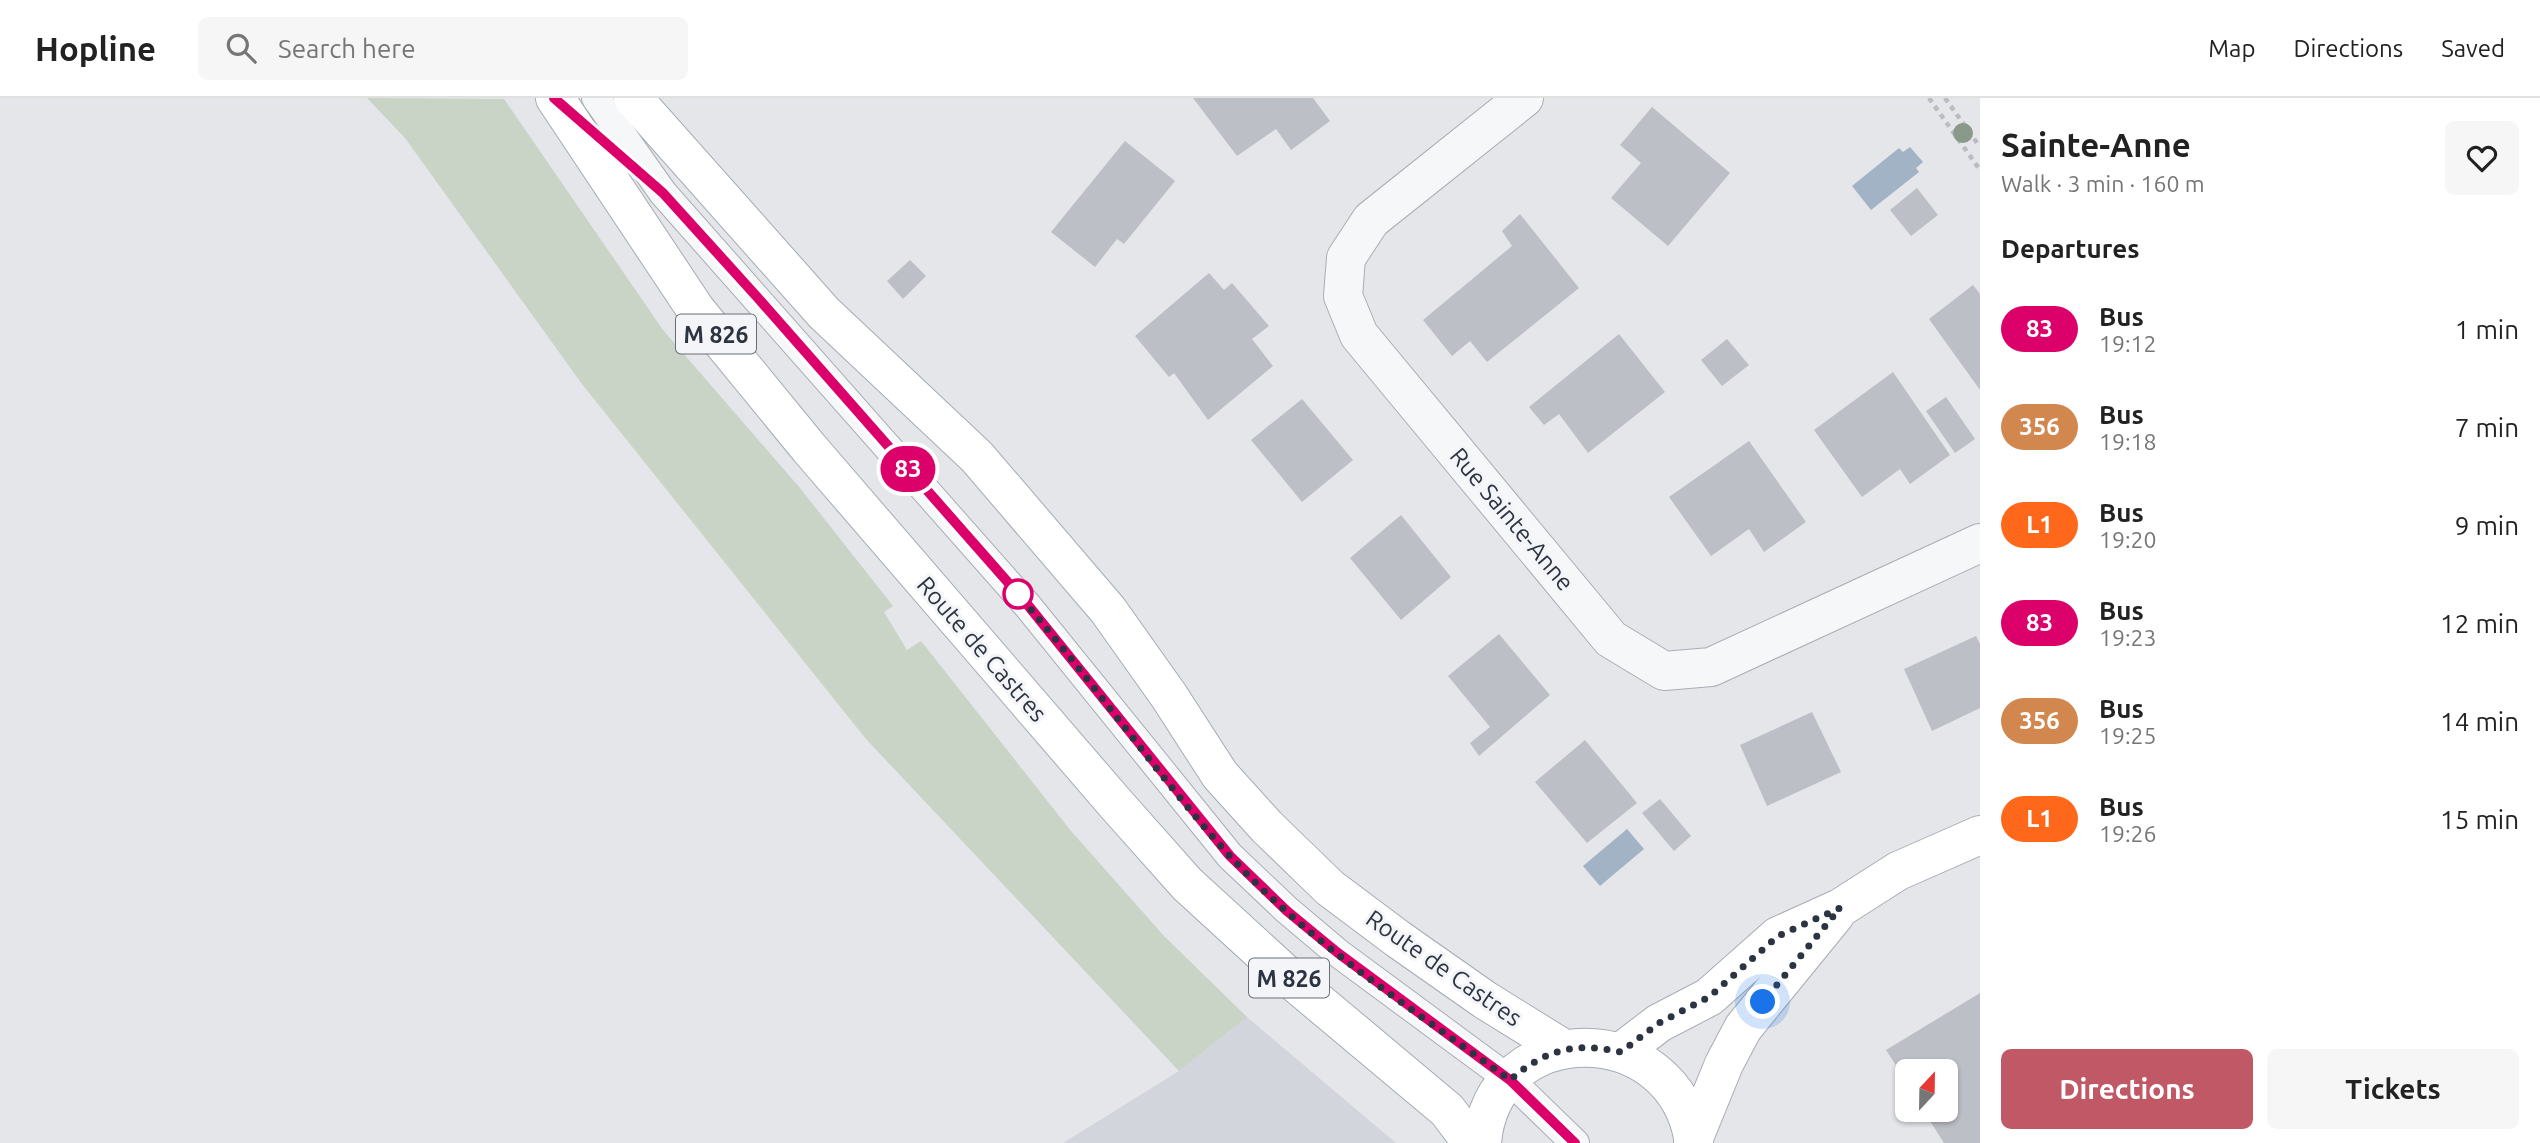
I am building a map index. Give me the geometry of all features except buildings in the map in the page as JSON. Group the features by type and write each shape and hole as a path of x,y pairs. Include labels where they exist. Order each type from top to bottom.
{"main road":[{"name":"Route de Castres","path":"634,98 824,313 977,457 1108,610 1169,696 1220,775 1267,828 1331,888 1398,939 1485,1000 1564,1049"},
{"name":"Route de Castres","path":"555,99 696,310 808,448 1115,803 1187,884 1293,981 1447,1110 1472,1143"},
{"path":"1621,1052 1659,1023 1709,997 1778,936 1840,908 1898,871 1980,835"},
{"path":"1693,1142 1724,1064 1743,1028 1840,908"},
{"path":"1482,1143 1488,1115 1510,1080 1544,1056 1583,1046 1621,1052 1662,1076 1682,1106 1693,1142"}],"street":[{"name":"Rue Sainte-Anne","path":"1524,98 1371,220 1346,258 1343,296 1359,335 1611,639 1664,671 1711,667 1980,543"}],"lane":[{"path":"596,98 663,193 1027,604 1230,856 1287,911 1338,953 1510,1080 1575,1143"},
{"path":"555,99 663,193"}],"path":[{"path":"1929,98 1980,170"},
{"path":"1945,98 1980,147"}],"shaded area":[{"path":"367,98 504,99 663,330 800,488 893,606 884,612 907,650 921,641 1071,831 1164,936 1247,1017 1179,1071 866,739 582,384 405,138"},
{"path":"1247,1017 1396,1143 1063,1143 1179,1071"}],"water":[{"path":"1910,147 1923,162 1916,168 1919,172 1871,210 1852,186 1899,148 1903,152"},
{"path":"1627,829 1644,849 1600,886 1583,866"}],"bus line":[{"name":"83","path":"554,98 663,193 758,298 1027,604 1230,856 1287,911 1338,953 1510,1080 1575,1143"}],"route":[{"path":"1018,594 1012,588 1230,856 1287,911 1338,953 1510,1080 1526,1066 1564,1049 1583,1046 1621,1052 1659,1023 1709,997 1778,936 1840,908 1763,1002"}]}
